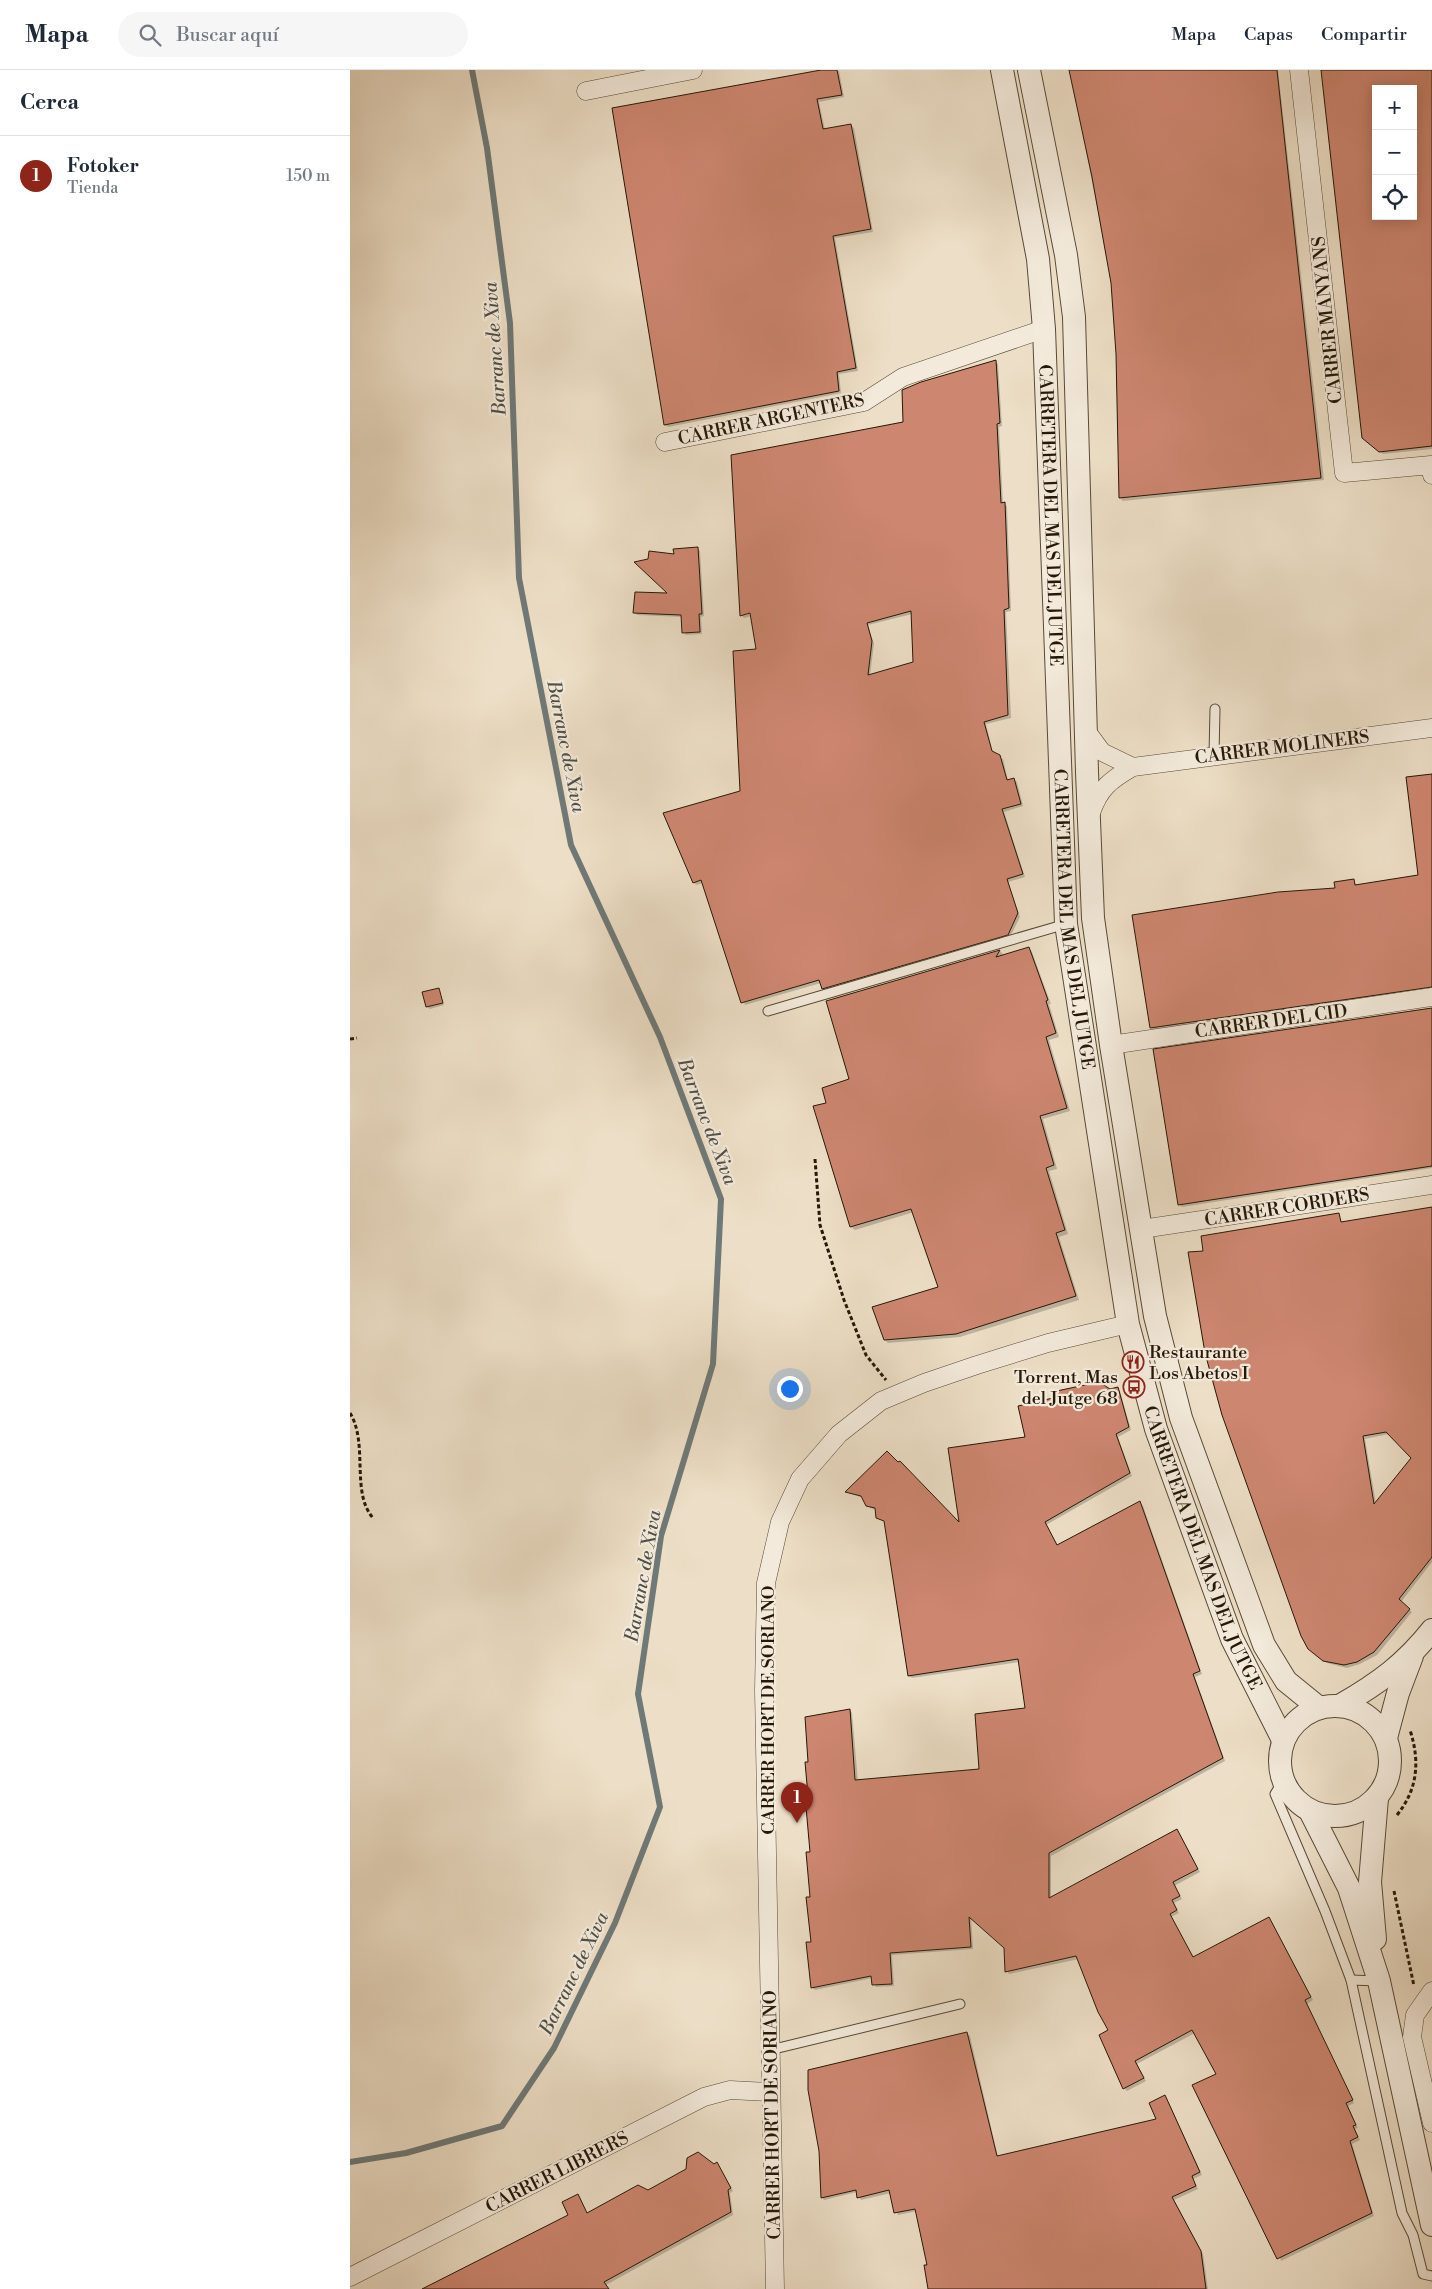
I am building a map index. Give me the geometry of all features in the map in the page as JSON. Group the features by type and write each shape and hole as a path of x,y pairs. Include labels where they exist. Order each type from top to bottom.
{"street":[{"path":"586,91 672,72 693,70"},
{"name":"CARRETERA DEL MAS DEL JUTGE","path":"1002,70 1038,259 1044,329 1066,924 1128,1324 1156,1429 1232,1638 1283,1740"},
{"name":"CARRETERA DEL MAS DEL JUTGE","path":"1029,70 1066,255 1074,317 1085,729 1093,918 1111,1045 1155,1316 1182,1418 1264,1644 1286,1681 1318,1707"},
{"name":"CARRER MANYANS","path":"1299,70 1344,473 1431,465 1432,476"},
{"name":"CARRER ARGENTERS","path":"665,442 864,402 903,377 1044,329"},
{"name":"CARRER MOLINERS","path":"1089,820 1097,796 1118,775 1133,767 1432,728"},
{"path":"1085,729 1102,752 1133,767"},
{"name":"CARRER DEL CID","path":"1111,1045 1432,997"},
{"name":"CARRER CORDERS","path":"1142,1229 1432,1185"},
{"name":"CARRER HORT DE SORIANO","path":"775,2289 764,1690 766,1582 780,1522 800,1479 839,1434 881,1401 924,1383 1012,1354 1128,1324"},
{"path":"1341,1705 1369,1689 1412,1655 1432,1630"},
{"path":"1386,1738 1398,1694 1412,1655"},
{"path":"1341,1705 1359,1710 1375,1722 1386,1738 1391,1759 1387,1780 1377,1798 1363,1809 1346,1816 1328,1816 1310,1811 1294,1799 1283,1781 1279,1760 1283,1740 1291,1725 1303,1714 1318,1707 1341,1705"},
{"path":"1377,1798 1370,1882 1379,1981"},
{"path":"1310,1811 1349,1888 1379,1981 1432,2224"},
{"path":"1432,1991 1415,2015 1412,2036 1432,2123"},
{"name":"CARRER LIBRERS","path":"350,2277 704,2097 730,2090 770,2092"}],"lane":[{"path":"1214,756 1215,709"},
{"path":"768,1011 1066,924"},
{"path":"1283,1781 1275,1794 1325,1911 1351,1980 1402,2213 1413,2235 1423,2274 1432,2276"},
{"path":"1351,1980 1379,1981"},
{"path":"770,2050 960,2004"}],"path":[{"path":"350,1040 357,1038"},
{"path":"815,1160 820,1225 844,1300 866,1355 897,1394"},
{"path":"350,1413 358,1434 363,1501 367,1512 374,1519"},
{"path":"1393,1820 1411,1792 1417,1774 1416,1747 1408,1724"},
{"path":"1392,1882 1419,2007"}],"building":[{"path":"821,70 837,70 842,95 817,99 823,129 851,124 871,229 833,236 856,368 837,372 839,391 664,425 612,108"},
{"path":"1069,70 1277,70 1321,478 1119,498 1116,354 1111,283 1092,177"},
{"path":"1321,70 1432,70 1432,446 1379,452 1362,438"},
{"path":"996,360 1000,423 997,424 1001,503 1005,502 1009,608 1004,610 1008,715 984,722 992,751 1000,755 1007,780 1014,778 1021,804 1002,809 1023,874 1007,879 1018,913 1008,935 822,989 819,980 741,1003 701,880 693,883 663,813 740,791 733,651 756,649 750,613 740,616 731,455 903,422 902,390 921,382","holes":["911,611 913,662 868,675 872,641 867,623"]},
{"path":"698,547 702,614 699,614 700,632 682,633 681,615 633,613 635,592 667,593 634,562 648,559 649,551 674,554 673,549"},
{"path":"1432,774 1432,987 1150,1028 1132,915 1278,892 1335,888 1334,882 1354,879 1355,885 1418,875 1406,777"},
{"path":"1029,947 1048,1000 1046,1001 1056,1033 1046,1037 1067,1108 1040,1116 1054,1165 1046,1168 1065,1230 1056,1233 1076,1296 956,1334 884,1340 872,1307 938,1287 911,1209 850,1227 813,1106 826,1103 822,1088 849,1079 826,1001 1000,950 996,957"},
{"path":"439,988 443,1003 426,1007 422,992"},
{"path":"1432,1008 1432,1166 1178,1205 1153,1049"},
{"path":"1432,1207 1432,1557 1399,1599 1410,1609 1374,1652 1357,1662 1344,1665 1323,1661 1308,1649 1301,1636 1222,1415 1205,1353 1188,1252 1203,1251 1201,1236 1339,1213 1341,1222","holes":["1386,1432 1411,1458 1374,1504 1363,1436"]},
{"path":"1099,1382 1110,1389 1118,1387 1129,1427 1116,1434 1130,1473 1045,1522 1057,1545 1140,1501 1200,1671 1193,1674 1223,1758 1049,1853 1049,1898 1177,1829 1198,1869 1173,1882 1180,1896 1172,1900 1177,1910 1170,1914 1193,1957 1269,1917 1311,1997 1305,2000 1353,2100 1346,2103 1356,2125 1353,2126 1358,2137 1350,2141 1372,2213 1277,2259 1192,2085 1216,2074 1192,2030 1135,2061 1144,2078 1123,2089 1099,2035 1108,2030 1098,2012 1076,1956 1005,1972 1004,1948 969,1917 971,1947 890,1953 892,1984 872,1985 871,1976 811,1988 806,1942 811,1942 806,1897 810,1897 806,1852 810,1852 806,1807 809,1807 805,1762 808,1762 805,1717 850,1709 855,1780 979,1769 975,1714 1025,1708 1018,1659 908,1676 884,1521 876,1518 875,1508 866,1506 861,1496 845,1492 887,1451 898,1462 900,1461 959,1522 948,1448 1025,1437 1018,1406 1053,1398 1052,1392"},
{"path":"967,2032 997,2156 1156,2119 1149,2103 1165,2095 1200,2172 1192,2176 1196,2186 1172,2197 1201,2251 1206,2289 928,2289 924,2265 927,2265 915,2209 894,2213 889,2190 857,2198 856,2190 821,2198 819,2151 808,2090 808,2070"},
{"path":"698,2152 714,2164 717,2162 731,2188 728,2190 731,2212 604,2282 609,2289 422,2289 568,2215 562,2202 578,2194 587,2213 638,2185 648,2190 686,2169 687,2158"}],"waterway":[{"name":"Barranc de Xiva","path":"350,2162 406,2153 502,2126 554,2048 615,1923 660,1807 638,1694 661,1536 713,1364 721,1199 660,1037 571,845 519,578 510,323 487,148 472,70"}],"place":[{"name":"Restaurante Los Abetos I","path":"1133,1362"},
{"name":"Torrent, Mas del Jutge 68","path":"1134,1387"},
{"name":"Fotoker","path":"797,1823"}]}
